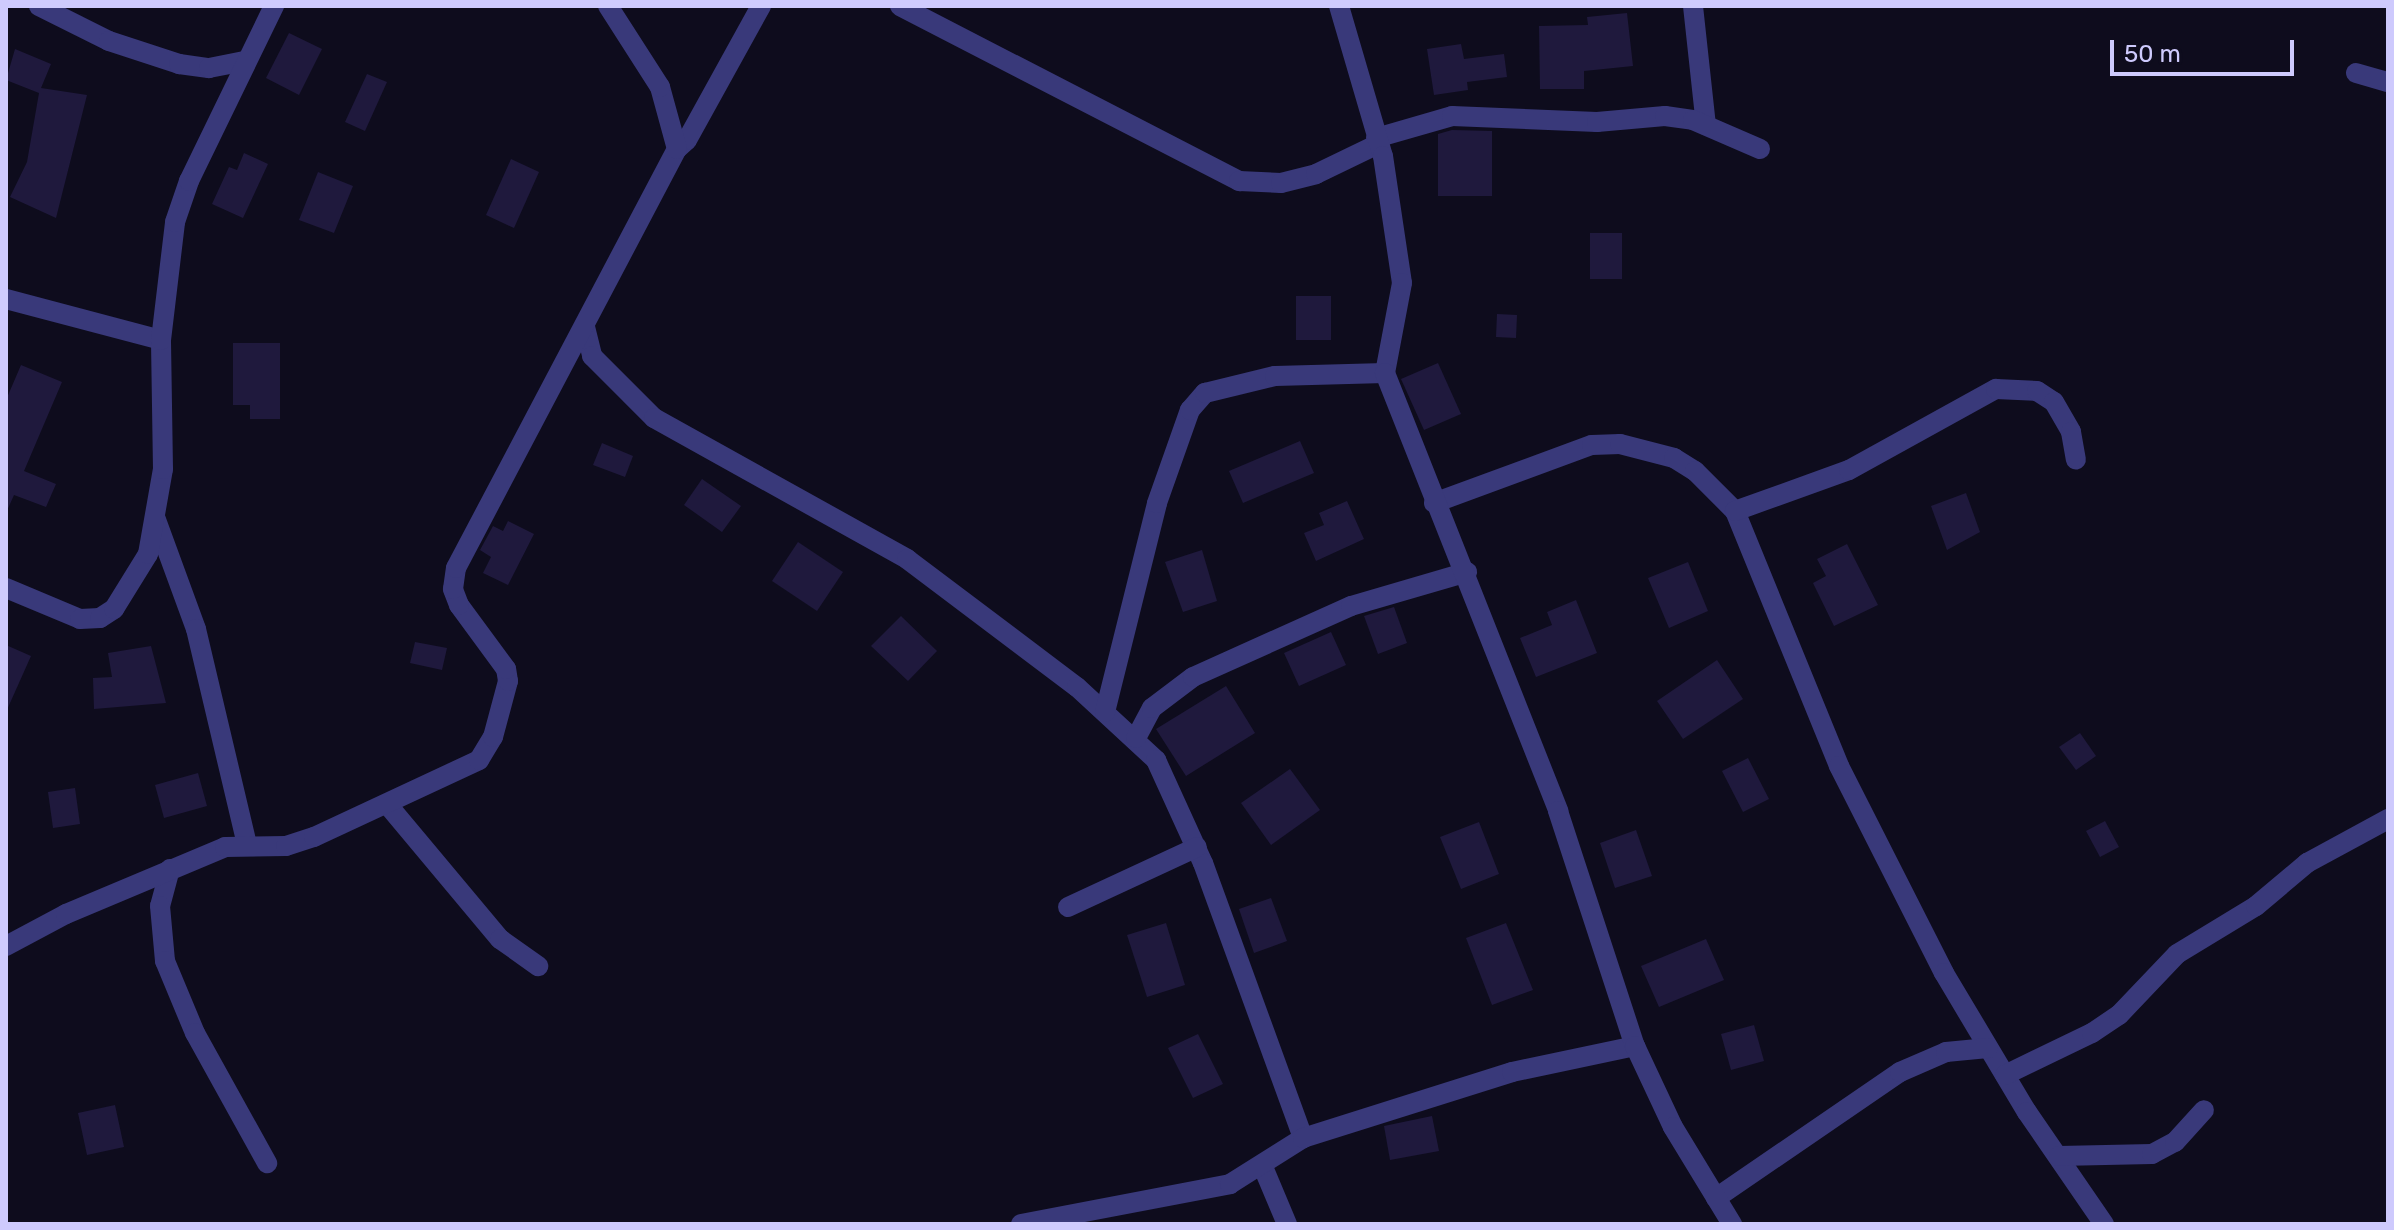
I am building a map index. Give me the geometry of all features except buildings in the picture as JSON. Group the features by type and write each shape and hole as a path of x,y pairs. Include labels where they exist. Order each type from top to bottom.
{"street":[{"path":"39,6 109,41 179,64 209,68 245,61"},
{"path":"6,588 80,619 100,618 114,609 148,554 163,469 161,340 175,222 245,61 274,6"},
{"path":"608,6 660,87 677,149"},
{"path":"6,946 170,869 247,844 286,846 387,804 479,760 493,737 507,699 506,669 459,605 453,589 456,568 677,149 687,140 761,6"},
{"path":"900,6 1239,181 1281,183 1316,174 1377,141 1452,116 1597,122 1665,116 1706,125 1760,149"},
{"path":"1339,6 1377,141 1402,283 1385,373 1434,503 1467,572 1558,811 1635,1046 1673,1127 1732,1224"},
{"path":"1693,6 1706,125"},
{"path":"2356,73 2388,82"},
{"path":"6,299 161,340"},
{"path":"585,327 592,356 654,418 907,559 1136,738 1174,793 1197,847 1303,1138"},
{"path":"1105,712 1157,503 1190,410 1205,393 1275,376 1385,373"},
{"path":"1735,511 1849,470 1996,389 2037,391 2054,402 2071,432 2076,460"},
{"path":"1434,503 1592,445 1620,444 1674,458 1695,471 1735,511 1839,766 1988,1048 2104,1224"},
{"path":"155,517 196,629 247,844"},
{"path":"1136,738 1152,708 1193,677 1351,606 1467,572"},
{"path":"387,804 500,939 538,966"},
{"path":"2005,1075 2119,1015 2177,954 2256,906 2307,863 2388,819"},
{"path":"1068,907 1197,847"},
{"path":"170,869 160,906 165,961 195,1033 267,1163"},
{"path":"1021,1224 1199,1193 1263,1167 1303,1138 1512,1072 1635,1046"},
{"path":"1716,1198 1900,1072 1946,1052 1988,1048"},
{"path":"2059,1156 2152,1154 2175,1142 2204,1110"},
{"path":"1263,1167 1287,1224"}]}
